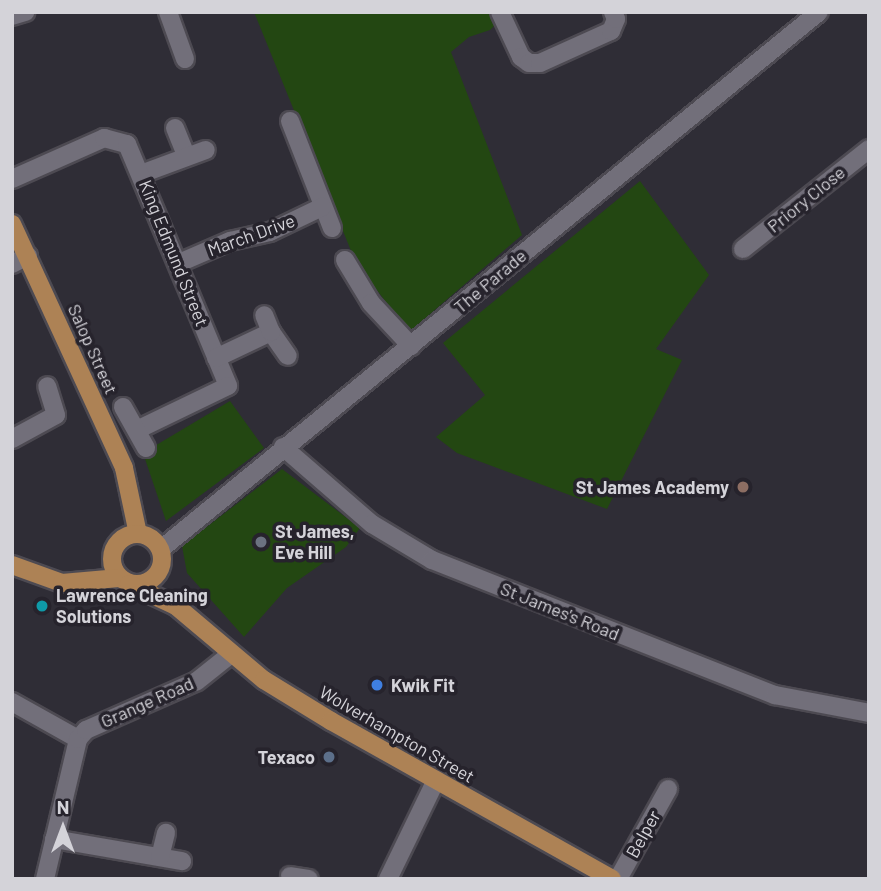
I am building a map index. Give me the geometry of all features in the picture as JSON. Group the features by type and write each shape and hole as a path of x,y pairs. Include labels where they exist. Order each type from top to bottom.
{"main road":[{"name":"Salop Street","path":"12,224 20,260 130,493 131,535"},
{"path":"12,565 62,583 81,583 120,574 145,584 159,573 161,549 148,536 131,535 114,548 120,574"},
{"name":"Wolverhampton Street","path":"159,573 176,606"},
{"name":"Wolverhampton Street","path":"120,574 176,606 230,654 324,717 593,874 612,879"}],"street":[{"path":"12,16 25,12"},
{"path":"168,12 185,59"},
{"path":"500,12 521,57 528,63 540,63 611,31 616,19 613,12"},
{"name":"The Parade","path":"161,549 818,12"},
{"path":"290,121 332,228"},
{"path":"175,128 187,158"},
{"name":"King Edmund Street","path":"12,179 93,142 114,138 127,144 179,263 228,386 137,430"},
{"name":"Priory Close","path":"743,249 869,149"},
{"path":"141,174 206,150"},
{"name":"March Drive","path":"179,263 230,241 270,232 323,207"},
{"path":"345,260 371,303 411,346"},
{"path":"264,315 271,332 288,356"},
{"path":"216,358 271,332"},
{"path":"12,439 56,415 47,386"},
{"path":"123,407 146,448"},
{"name":"St James's Road","path":"283,447 372,524 432,560 775,695 869,713"},
{"name":"Grange Road","path":"78,739 86,730 197,681 230,654"},
{"path":"12,702 78,739 45,879"},
{"path":"388,879 436,780"},
{"name":"Belper","path":"618,879 668,789"},
{"path":"160,857 166,833"},
{"path":"54,839 182,861"},
{"path":"290,876 309,879"}],"green space":[{"path":"254,12 495,12 497,23 490,30 469,37 451,52 522,235 409,332 356,263"},
{"path":"640,181 709,275 656,349 682,360 607,509 457,453 436,437 485,395 443,343"},
{"path":"230,401 264,448 166,521 143,453"},
{"path":"282,469 360,528 346,547 287,588 244,637 187,573 182,546"}],"place":[{"name":"St James Academy","path":"743,487"},
{"name":"St James, Eve Hill","path":"261,542"},
{"name":"Lawrence Cleaning Solutions","path":"42,606"},
{"name":"Kwik Fit","path":"377,685"},
{"name":"Texaco","path":"329,757"}]}
